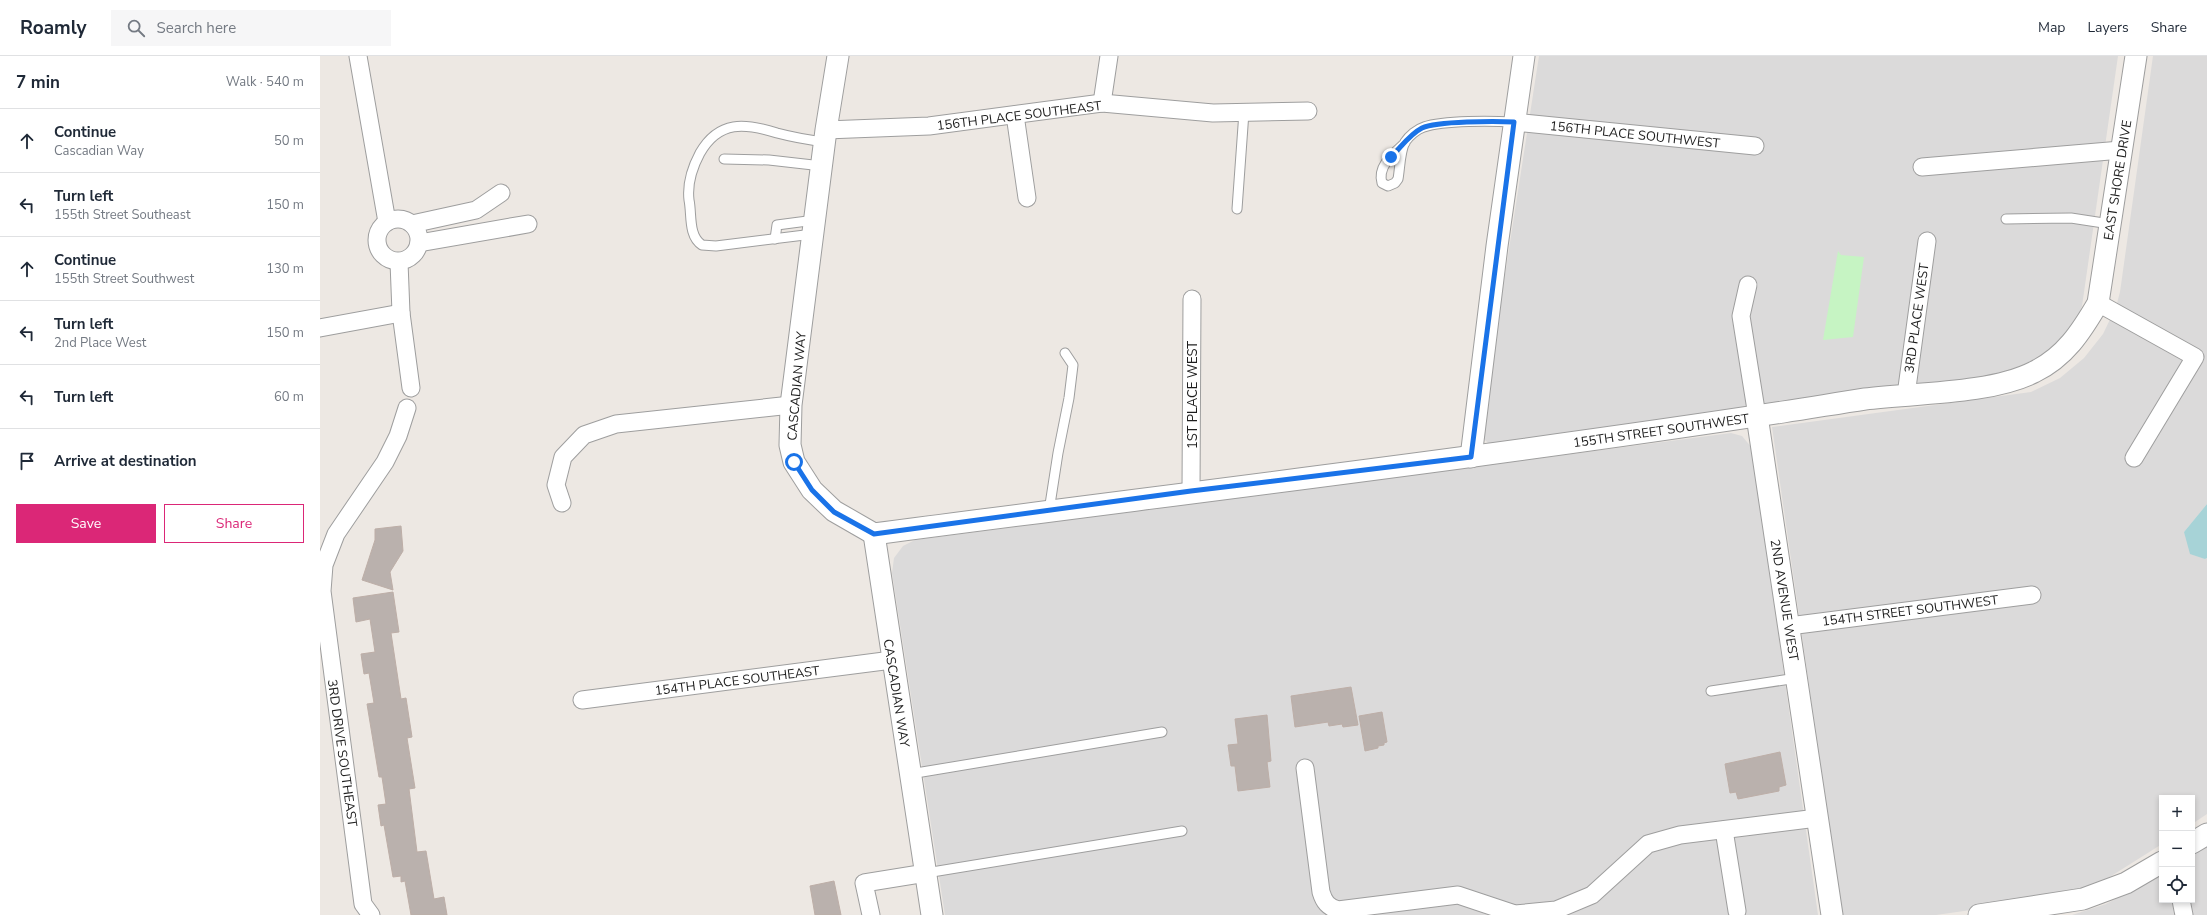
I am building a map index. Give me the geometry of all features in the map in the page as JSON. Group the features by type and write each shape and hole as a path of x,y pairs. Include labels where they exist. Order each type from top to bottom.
{"street":[{"path":"358,56 387,222"},
{"name":"CASCADIAN WAY","path":"838,56 825,136 791,405 790,446 794,462 812,490 834,512 874,534 932,915"},
{"path":"1102,103 1109,56"},
{"path":"1471,457 1514,122 1524,56"},
{"name":"EAST SHORE DRIVE","path":"2098,303 2136,56"},
{"name":"156TH PLACE SOUTHEAST","path":"825,136 929,126 1102,103 1213,113 1308,111"},
{"path":"1015,115 1027,198"},
{"name":"156TH PLACE SOUTHWEST","path":"1514,122 1755,146"},
{"path":"1922,167 2121,150"},
{"path":"412,224 419,236 420,243 413,256 399,262 386,258 378,247 378,233 387,222 400,219 412,224 476,210 501,193"},
{"path":"420,243 528,224"},
{"name":"3RD PLACE WEST","path":"1906,395 1927,241"},
{"path":"399,262 401,313 410,388"},
{"name":"2ND AVENUE WEST","path":"1748,286 1740,316 1797,678 1832,915"},
{"name":"1ST PLACE WEST","path":"1191,491 1192,299"},
{"path":"2098,303 2196,357 2134,458"},
{"name":"155TH STREET SOUTHWEST","path":"874,534 1191,491 1471,457 1865,399 1992,385 2033,373 2062,354 2080,333 2098,303"},
{"path":"320,328 401,313"},
{"path":"562,503 556,486 564,457 584,435 616,424 791,405"},
{"name":"3RD DRIVE SOUTHEAST","path":"364,911 322,591 324,565 336,534 386,462 407,408"},
{"name":"154TH STREET SOUTHWEST","path":"1789,626 2032,595"},
{"name":"154TH PLACE SOUTHEAST","path":"582,700 892,660"},
{"path":"1305,768 1321,892 1328,912 1458,895 1514,914 1556,910 1592,895 1648,844 1680,835 1818,818"},
{"path":"1724,830 1737,911"},
{"path":"2195,841 2207,834"},
{"path":"1979,915 2083,899 2126,883 2159,864"},
{"path":"871,915 864,882 926,873"},
{"path":"2182,903 2184,915"}],"lane":[{"path":"1238,210 1244,112"},
{"path":"1405,143 1412,134 1423,127 1431,125 1496,121 1514,122"},
{"path":"814,227 775,240 708,246 696,241 692,228 687,189 696,161 704,148 720,132 730,127 745,125 762,127 810,140 825,136"},
{"path":"724,159 769,160 822,166"},
{"path":"2006,219 2071,218 2110,224"},
{"path":"775,240 777,225 814,227"},
{"path":"1049,511 1058,453 1069,398 1073,365 1065,354"},
{"path":"1711,691 1797,678"},
{"path":"910,774 1162,732"},
{"path":"926,873 1182,831"}],"shaded area":[{"path":"1539,56 2118,56 2082,306 2077,319 2062,342 2014,375 1490,445 1483,438 1481,429"},
{"path":"2153,56 2207,56 2207,504 2184,532 2205,559 2207,558 2207,814 2195,822 2195,795 2159,795 2159,846 2097,885 2049,899 1936,915 1842,915 1772,427 2031,392 2060,378 2084,358 2103,334 2116,307 2120,292"},
{"path":"1731,433 1742,436 1752,448 1818,915 945,915 892,573 894,558 903,546 915,540"},
{"path":"2207,846 2207,915 2072,915 2106,904 2159,876 2159,903 2195,903 2195,853"}],"green space":[{"path":"1838,251 1841,255 1864,257 1853,337 1823,340"}],"water":[{"path":"2207,504 2207,558 2205,559 2190,554 2184,532"}],"building":[{"path":"401,526 403,551 390,572 393,590 362,580 375,540 375,529"},
{"path":"393,592 399,632 391,633 401,699 406,698 412,737 407,738 415,788 409,789 417,852 426,851 434,899 444,897 447,915 411,915 405,881 401,882 401,876 393,877 384,825 381,826 378,805 386,804 382,777 379,777 367,704 374,703 369,673 364,674 361,654 375,652 370,619 356,622 353,598"},
{"path":"1351,687 1358,725 1343,727 1342,724 1329,726 1328,722 1295,727 1291,696"},
{"path":"1382,712 1387,742 1384,743 1384,745 1378,746 1378,748 1365,751 1359,716"},
{"path":"1267,715 1271,761 1267,762 1270,787 1238,791 1235,766 1231,766 1228,745 1238,744 1235,719"},
{"path":"1780,752 1786,785 1779,787 1779,791 1738,799 1736,792 1730,793 1725,764"},
{"path":"834,881 841,915 815,915 810,886"}],"route":[{"path":"794,462 812,490 834,512 874,534 1191,491 1471,457 1514,122 1496,121 1438,124 1423,127 1412,134 1391,157"}]}
